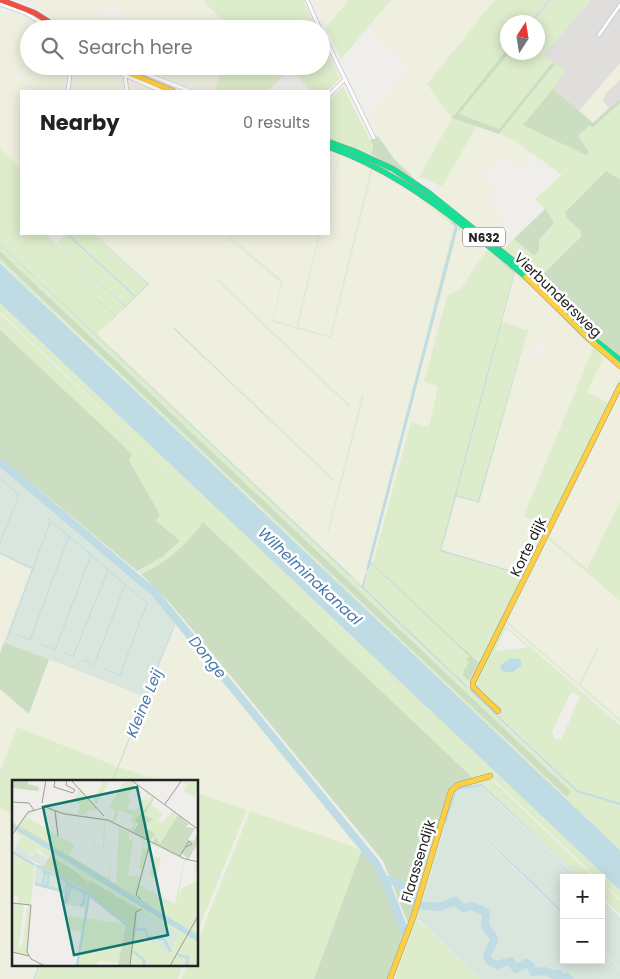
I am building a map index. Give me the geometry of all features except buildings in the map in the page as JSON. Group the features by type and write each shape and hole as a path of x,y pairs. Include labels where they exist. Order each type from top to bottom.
{"street":[{"path":"1,0 35,13 46,20"},
{"path":"307,0 316,20"},
{"path":"0,4 25,13 37,20"},
{"path":"599,36 620,6"},
{"path":"330,50 374,138"},
{"path":"68,90 70,75"},
{"path":"126,75 127,90"},
{"path":"133,75 160,90"},
{"path":"135,75 171,90"},
{"path":"139,75 187,90"},
{"path":"330,95 344,80"},
{"name":"Vierbundersweg","path":"330,142 394,169 429,192 526,271 594,338 620,360"},
{"name":"Vierbundersweg","path":"330,147 359,157 382,168 430,199 527,278 595,346 620,366"},
{"name":"Korte dijk","path":"498,711 473,687 473,682 620,386"},
{"name":"Flaassendijk","path":"390,979 414,916 451,791 459,784 479,781 490,776"}],"shaded area":[{"path":"454,0 620,0 620,169 513,60 545,60 545,15 500,15 500,47"},
{"path":"0,464 138,579 162,602 176,620 146,697 4,642 31,570 0,554"},
{"path":"481,786 574,874 560,874 560,909 457,814 560,911 560,964 605,964 605,955 620,969 620,979 480,979 418,919 456,791"},
{"path":"605,903 620,917 620,968 605,954"}],"green space":[{"path":"32,0 206,0 205,3 223,20 122,20 120,9 117,8 102,10 104,20 57,20"},
{"path":"206,0 303,0 313,20 223,20 205,3"},
{"path":"313,0 349,0 330,22 330,20 323,20"},
{"path":"349,0 391,0 341,59 330,36 330,22"},
{"path":"391,0 495,0 427,84 452,118 417,179 394,159 382,144 369,118 411,68 369,27"},
{"path":"495,0 548,0 536,15 500,15 500,58 453,116 477,125 442,187 423,177 421,179 419,177 452,118 427,84"},
{"path":"551,0 591,0 545,54 545,15 539,15"},
{"path":"0,11 27,18 30,20 20,20 20,75 66,75 64,90 33,90 0,59"},
{"path":"545,56 553,62 499,129 458,114 503,60 545,60"},
{"path":"330,57 340,78 328,90 309,90 297,75 330,75"},
{"path":"500,58 500,60 503,60 459,114 499,129 553,62 555,64 499,134 452,118"},
{"path":"0,61 31,90 20,90 20,168 0,149"},
{"path":"620,63 620,80 605,94 603,101 609,108 593,123 579,111"},
{"path":"555,64 566,72 524,125 588,152 578,136 589,125 593,127 620,103 620,179 606,171 569,207 565,212 566,216 581,231 581,237 539,278 504,249 514,239 533,256 537,252 539,241 552,227 550,215 535,199 562,175 514,140 499,134"},
{"path":"75,75 113,75 148,90 73,90"},
{"path":"158,75 220,75 214,90 197,90"},
{"path":"220,75 285,75 269,90 214,90"},
{"path":"343,87 372,144 371,154 330,139 330,99"},
{"path":"553,89 593,123 620,99 620,103 593,127 589,125 578,136 589,152 586,155 523,125"},
{"path":"476,126 514,140 532,153 520,167 508,154 485,176 497,189 488,199 502,217 495,224 503,231 493,241 436,195"},
{"path":"378,136 394,159 416,180 371,154 373,146 370,140"},
{"path":"0,149 20,168 20,235 48,235 124,306 57,243 65,235 134,296 69,235 96,235 149,284 97,334 362,585 366,572 362,586 359,584 467,688 364,588 455,233 458,226 453,221 451,222 455,225 366,570 454,226 413,193 374,170 376,168 372,166 371,168 365,167 363,163 340,154 330,195 339,154 336,153 337,150 372,165 413,188 481,242 478,245 458,229 371,561 373,563 411,422 428,427 430,423 438,386 424,382 447,297 467,283 467,279 488,249 531,283 530,286 514,273 501,321 526,330 529,328 479,503 456,497 442,550 522,574 547,525 524,515 575,392 577,392 576,389 593,348 547,302 550,301 598,349 620,367 620,369 595,350 603,358 587,392 608,403 620,379 620,384 471,687 498,710 482,691 480,693 475,688 474,682 502,624 506,626 620,725 620,803 577,790 472,690 470,691 577,792 620,805 620,850 0,262 0,259 567,797 571,792 0,251 0,245 356,581 0,244","holes":["506,628 526,646 526,648 495,651","471,657 478,663 469,681 463,675 469,662 467,659","512,658 521,660 519,668 511,672 502,671 501,665","571,692 580,696 561,740 555,739 552,732"]},
{"path":"330,151 339,154 330,190 330,171"},
{"path":"340,154 371,168 330,336 298,328 320,235 330,235 330,195"},
{"path":"371,168 373,169 331,338 272,322 281,283 224,235 262,265 226,235 228,235 283,281 273,320 296,327 320,235 298,327 330,336"},
{"path":"373,169 413,193 454,226 362,585 325,550 376,349 374,349 323,548 96,334 149,284 96,235 224,235 281,283 272,322 331,338","holes":["217,279 350,407 216,280","174,327 335,479 334,481 173,329"]},
{"path":"606,171 620,179 620,356 604,343 539,278 581,237 581,231 566,217 565,212"},
{"path":"545,209 553,220 553,225 539,240 539,250 534,256 514,239"},
{"path":"458,228 486,251 462,289 447,297 424,382 438,386 429,427 411,423 374,563 371,561"},
{"path":"229,235 319,235 296,327 273,321 283,281"},
{"path":"0,251 571,792 567,797 0,259"},
{"path":"514,273 535,290 593,348 524,515 547,525 522,574 442,550 456,497 479,502 528,330 528,328 526,330 502,322","holes":["537,338 546,341 541,358 532,356"]},
{"path":"217,278 351,406 350,408 216,280"},
{"path":"0,303 603,874 593,874 487,773 487,776 476,781 203,522 183,546 168,559 141,574 137,571 162,557 180,542 156,521 159,513 129,460 131,454 0,330 0,314 197,499 0,312","holes":["326,622 327,622 462,750"]},
{"path":"174,327 335,480 334,482 172,328"},
{"path":"0,330 132,454 129,460 160,515 156,521 180,541 162,557 137,571 0,457"},
{"path":"595,349 620,369 620,379 608,403 587,392"},
{"path":"620,391 620,502 587,569 549,537"},
{"path":"620,391 549,537 587,569 620,502 620,601 548,539 507,621 579,684 597,648 599,649 581,685 620,719 620,722 505,622"},
{"path":"362,395 364,396 328,535 327,534"},
{"path":"203,522 476,781 455,784 409,926 383,861 170,603 141,574 168,559 190,538"},
{"path":"548,538 620,601 620,719 581,685 599,649 597,648 579,684 507,621"},
{"path":"0,554 31,569 0,653"},
{"path":"371,564 478,663 469,681 463,675 469,662 466,659 470,657"},
{"path":"176,620 368,849 361,852 354,847 199,793 199,780 161,780 118,767 17,727 0,771 0,689 29,714 49,659 146,697"},
{"path":"4,642 49,659 29,714 0,689 0,653"},
{"path":"17,727 118,767 161,780 12,780 12,814 0,809 0,771"},
{"path":"489,777 591,874 577,874 483,784 460,787"},
{"path":"481,786 482,786 576,874"},
{"path":"458,787 453,794 445,823 455,796 417,922 420,922 480,979 395,979 413,928 394,979 390,979 453,789"},
{"path":"199,793 247,810 199,929"},
{"path":"0,809 12,814 12,966 40,966 34,979 0,979"},
{"path":"250,811 354,847 361,852 314,979 181,979 187,966 199,966 199,938"},
{"path":"368,849 384,873 406,928 388,979 314,979 361,852"},
{"path":"605,876 620,890 620,899 605,886"},
{"path":"605,887 620,901 620,914 605,901"},
{"path":"40,966 183,966 178,979 34,979"}],"water":[{"path":"452,221 458,226 371,562 479,663 521,580 472,678 478,663 371,563 368,571 366,570 455,226 451,223"},
{"path":"67,235 136,296 148,284 94,235 149,284 109,323 115,316 40,248 116,316 125,307 49,236 125,306 135,297"},
{"path":"0,245 349,574 355,581"},
{"path":"489,251 515,272 456,495 478,501 528,328 479,502 456,496 441,550 523,574 546,529 523,575 440,551 514,273"},
{"name":"Wilhelminakanaal","path":"0,263 620,850 620,890 605,874 0,303"},
{"path":"173,328 175,329 334,480"},
{"path":"366,572 364,588 467,688 358,584 362,586"},
{"path":"510,658 521,659 521,666 513,672 504,672 500,669 501,665"},
{"path":"471,690 577,790 620,803 620,805 577,792"},
{"path":"482,784 577,874 482,786 457,790 446,823 444,823 455,789"},
{"path":"458,813 538,887 560,911"}],"waterway":[{"name":"Donge","path":"0,462 155,593 375,862 385,880 404,929"},
{"path":"0,543 19,495 2,480"},
{"path":"18,635 30,640 69,536 47,518"},
{"path":"7,639 50,522"},
{"path":"69,536 147,603 120,675 104,669"},
{"path":"0,553 32,568"},
{"path":"41,644 55,650 91,555"},
{"path":"64,653 73,657 108,570"},
{"path":"84,660 94,665 125,585"},
{"name":"Kleine Leij","path":"113,780 175,624"},
{"name":"Donge","path":"385,880 395,881 402,886 412,902"},
{"name":"Donge","path":"420,905 439,907 455,901 463,908 472,906 481,910 486,913 485,926 494,938 487,956 491,962 497,965 510,961 516,969 526,963 531,966 533,972 545,971 554,975 559,974 561,978 566,977 569,979"},
{"name":"Kleine Leij","path":"34,979 39,966"}],"traffic: fast":[{"path":"330,142 393,169 429,193 526,271 594,339 620,360"},
{"path":"330,147 367,163 420,194 470,231 526,277"}],"traffic: slow":[{"path":"134,75 171,90"},
{"path":"526,277 589,339 620,366"},
{"path":"498,711 473,687 473,682 620,386"},
{"path":"390,979 414,915 451,791 458,785 490,776"}],"traffic: jam":[{"path":"1,0 35,13 46,20"}]}
